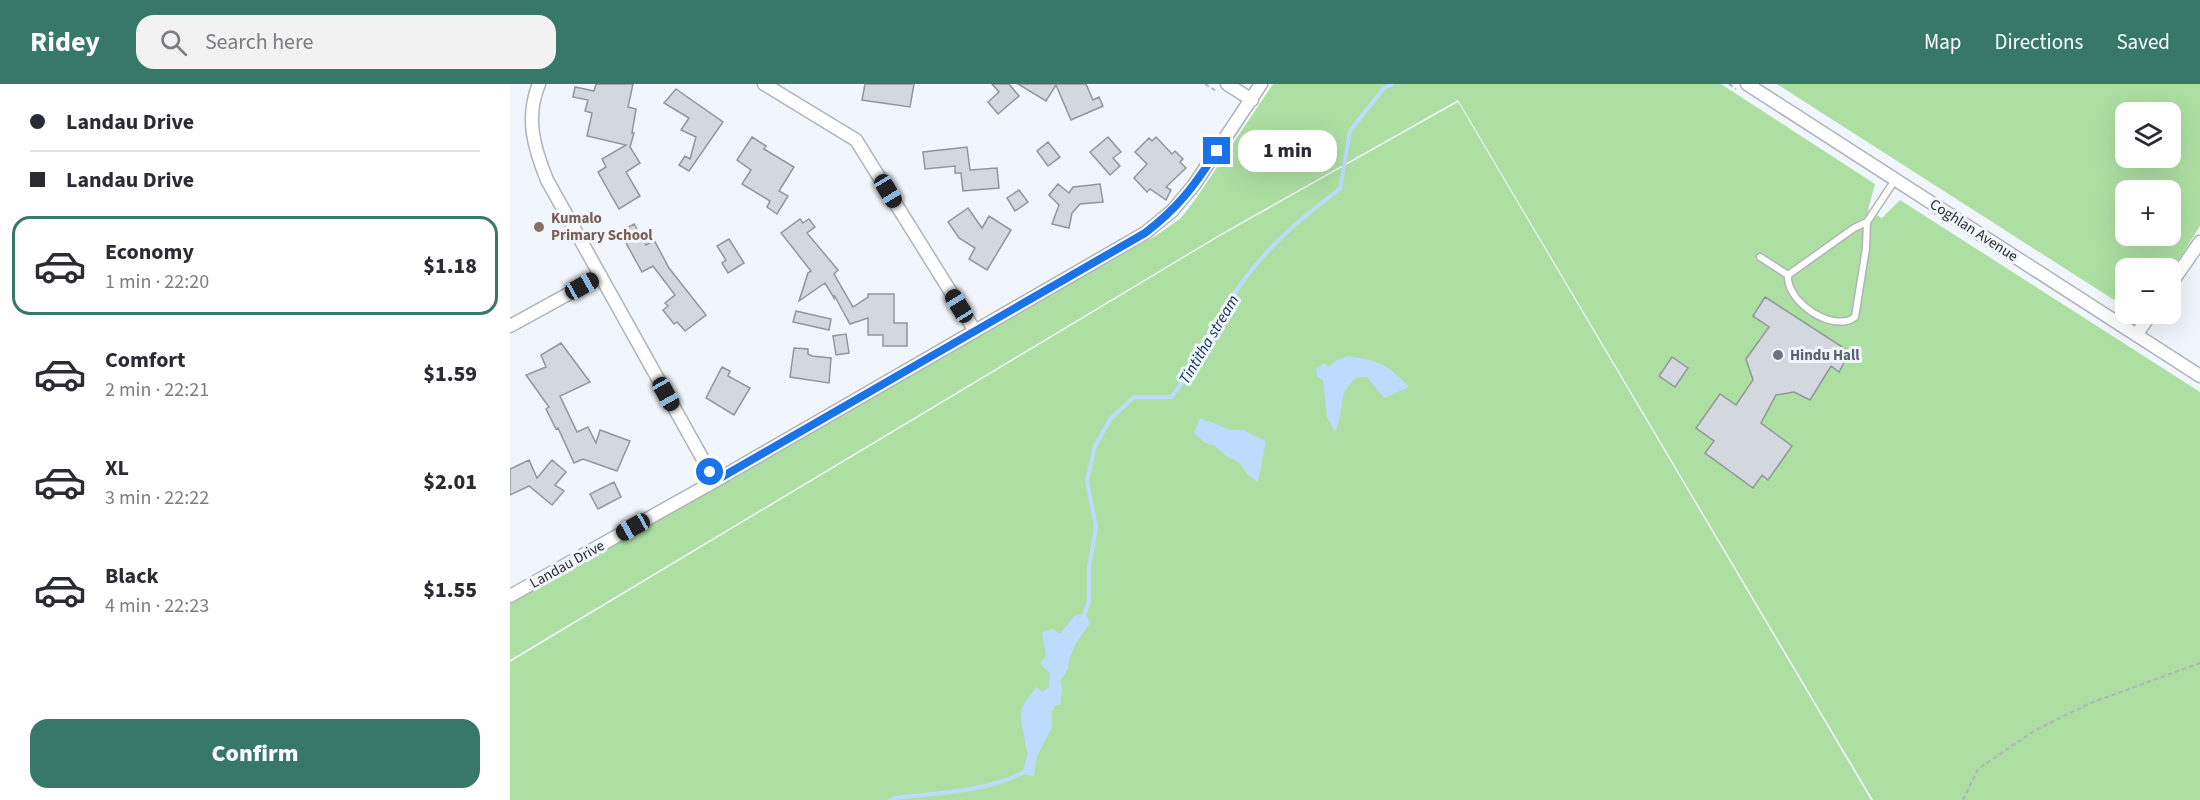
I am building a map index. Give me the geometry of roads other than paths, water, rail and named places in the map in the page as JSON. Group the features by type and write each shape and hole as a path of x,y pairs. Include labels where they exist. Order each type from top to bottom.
{"street":[{"path":"539,84 531,108 531,129 536,154 547,180 715,481"},
{"path":"764,84 856,140 975,332"},
{"path":"1227,84 1252,100"},
{"name":"Landau Drive","path":"510,596 715,481 1145,233 1172,212 1194,184 1262,84"},
{"name":"Coghlan Avenue","path":"1747,84 2200,376"},
{"path":"2181,269 2200,242"},
{"path":"510,326 600,276"},
{"path":"2136,335 2144,324"}],"lane":[{"path":"1867,222 1854,228 1788,275 1787,284 1794,296 1808,310 1826,319 1846,322 1855,317 1866,248 1867,222 1895,180"},
{"path":"1760,257 1788,275"}],"water":[{"path":"1348,356 1382,364 1409,387 1384,398 1367,377 1357,377 1350,383 1343,396 1335,432 1327,417 1323,380 1317,377 1316,369 1324,363 1329,367 1335,361"},
{"path":"1200,418 1231,430 1243,430 1266,441 1258,482 1248,475 1239,462 1226,456 1214,445 1205,443 1194,433"},
{"path":"1085,613 1090,623 1076,643 1068,669 1060,681 1062,689 1060,705 1055,705 1052,712 1052,727 1037,756 1034,776 1022,774 1028,753 1021,723 1021,711 1036,687 1042,692 1049,687 1050,674 1040,663 1046,656 1042,632 1053,629 1060,634 1074,616"}],"waterway":[{"name":"Tintitha stream","path":"1083,618 1089,601 1089,568 1096,527 1087,481 1095,446 1111,418 1134,397 1171,397 1186,377 1223,311 1248,275 1290,229 1340,189 1350,131 1383,89 1392,84"},
{"name":"Tintitha stream","path":"890,800 978,788 1010,779 1024,772"}],"place":[{"name":"Kumalo Primary School","path":"539,227"},
{"name":"Hindu Hall","path":"1778,355"}]}
